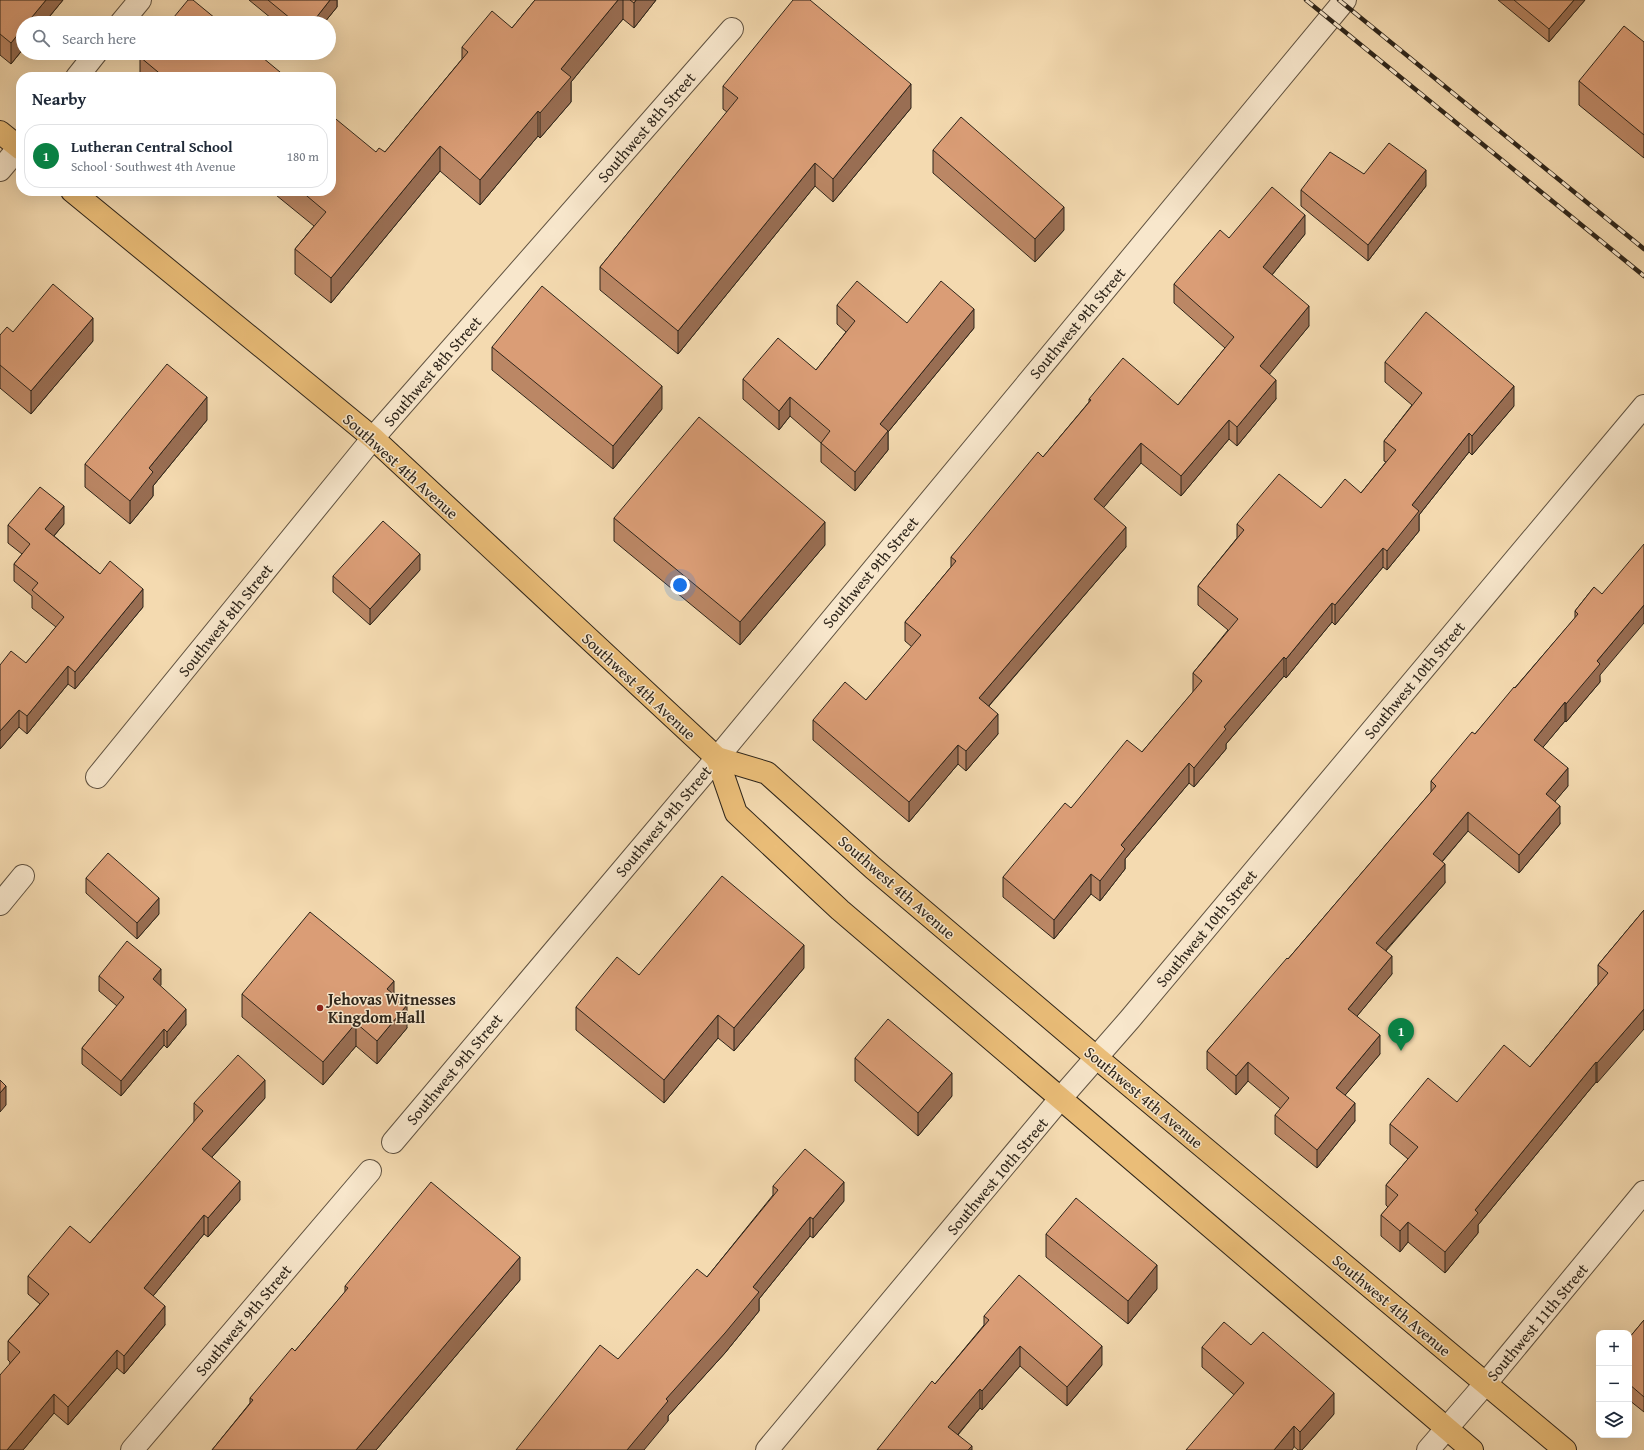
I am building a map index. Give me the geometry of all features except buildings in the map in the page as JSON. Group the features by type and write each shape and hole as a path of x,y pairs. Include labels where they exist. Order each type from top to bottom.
{"main road":[{"path":"0,132 16,145"},
{"name":"Southwest 4th Avenue","path":"78,196 373,438 717,758 767,772 873,868 1097,1058 1565,1450"},
{"name":"Southwest 4th Avenue","path":"717,758 736,814 840,910 1472,1450"}],"street":[{"path":"127,16 140,0"},
{"name":"Southwest 9th Street","path":"393,1142 717,758 1345,0"},
{"name":"Southwest 8th Street","path":"97,777 373,438 732,28"},
{"path":"81,72 90,60"},
{"path":"0,170 16,152"},
{"name":"Southwest 10th Street","path":"767,1450 1060,1099 1097,1058 1644,406"},
{"path":"0,904 23,876"},
{"name":"Southwest 9th Street","path":"132,1450 370,1171"},
{"name":"Southwest 11th Street","path":"1428,1450 1486,1383 1644,1192"}],"railway":[{"path":"1306,0 1644,276"},
{"path":"1339,0 1644,249"}],"place":[{"name":"Jehovas Witnesses Kingdom Hall","path":"320,1008"},
{"name":"Lutheran Central School","path":"1401,1051"}]}
